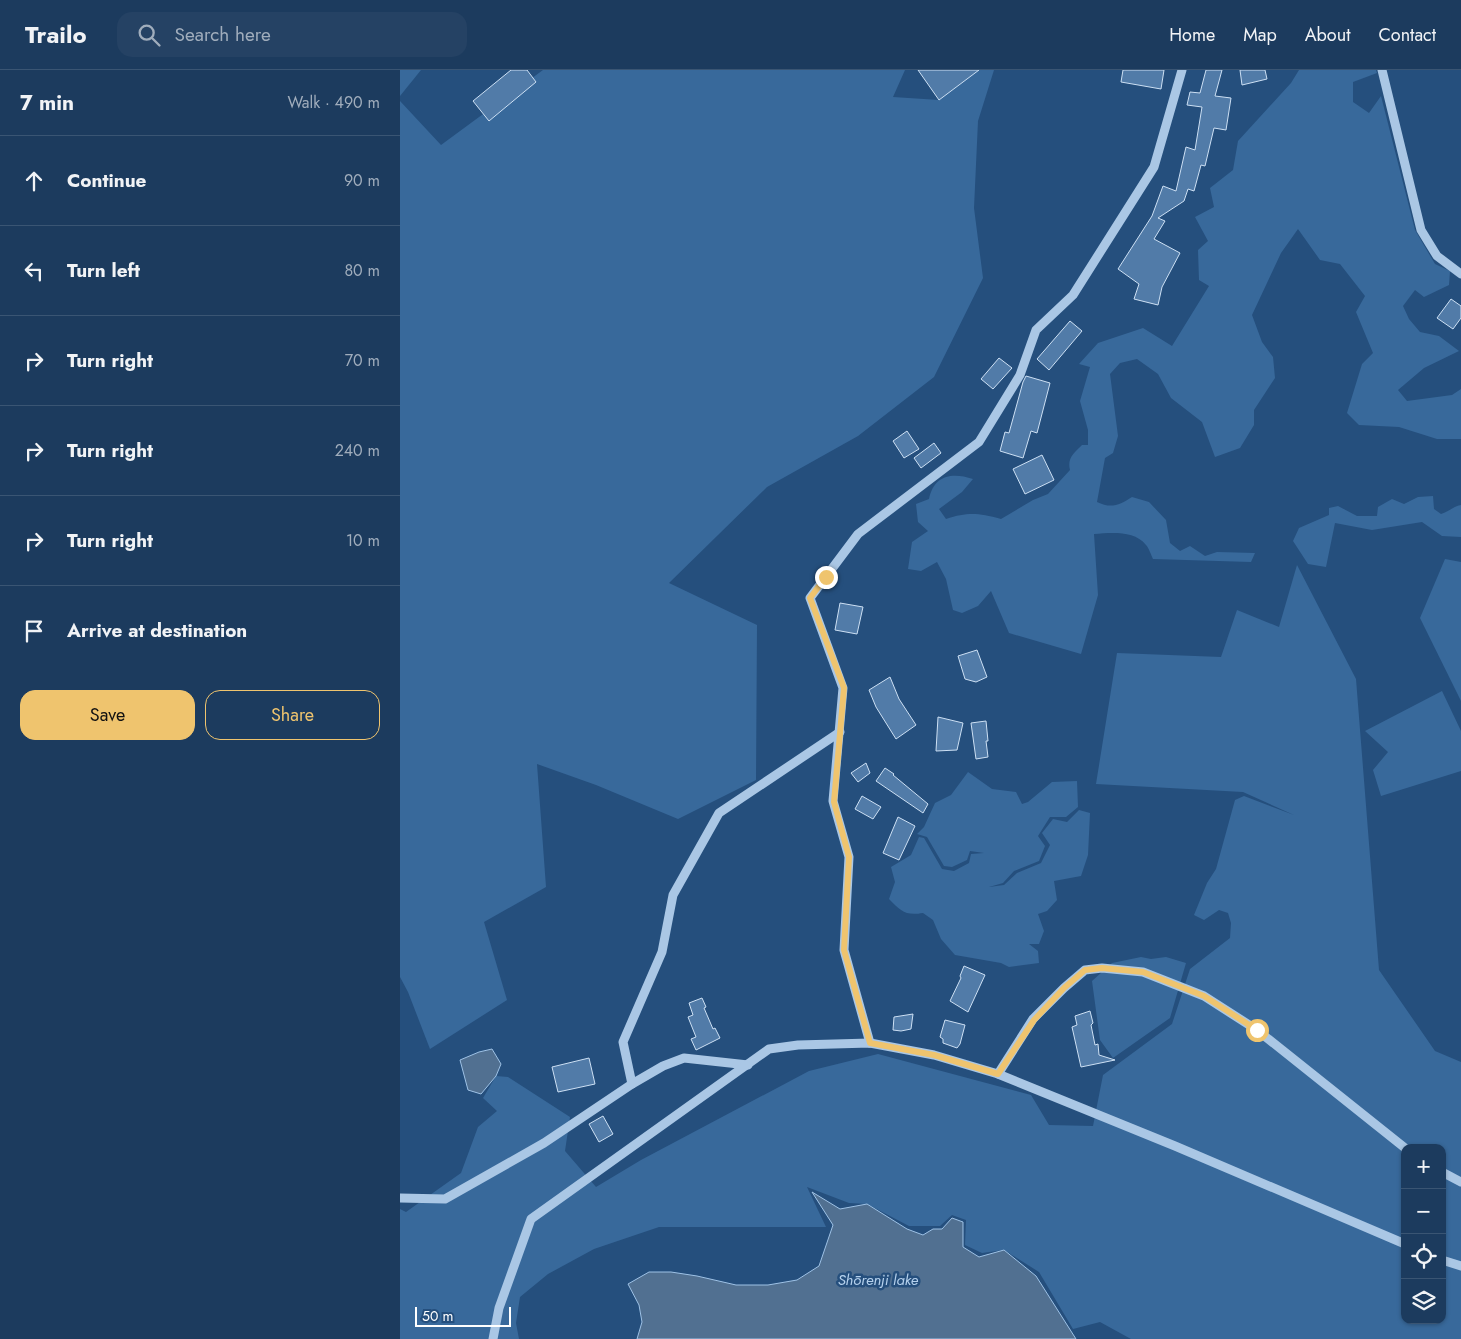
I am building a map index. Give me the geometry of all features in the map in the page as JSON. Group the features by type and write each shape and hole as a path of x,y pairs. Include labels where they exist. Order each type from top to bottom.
{"street":[{"path":"870,1043 844,950 849,857 834,802 844,688 810,598 858,534 979,442 1020,375 1036,330 1073,295 1154,167 1182,70"},
{"path":"1382,70 1421,230 1437,256 1461,274"},
{"path":"632,1084 623,1042 662,952 673,895 719,813 840,732"},
{"path":"998,1074 1034,1020 1064,988 1085,970 1102,968 1143,972 1204,996 1257,1030 1401,1145"},
{"path":"493,1339 499,1308 532,1219 769,1049 798,1045 870,1043 934,1055 998,1074 1175,1146 1401,1242"},
{"path":"400,1198 445,1200 544,1143 632,1084 663,1066 684,1058 748,1065"},
{"path":"1446,1174 1461,1182"},
{"path":"1446,1261 1461,1266"}],"shaded area":[{"path":"400,70 421,70 400,96"},
{"path":"543,70 905,70 893,97 939,100 979,70 994,70 978,121 974,208 983,278 934,377 858,436 767,487 669,583 757,625 756,780 678,819 596,785 537,764 546,887 484,922 507,1000 430,1049 408,992 400,977 400,101 441,145"},
{"path":"1299,70 1376,70 1377,73 1353,82 1353,102 1369,113 1381,96 1415,230 1435,264 1450,271 1449,285 1424,297 1415,290 1403,306 1409,319 1420,332 1439,336 1459,351 1424,368 1398,390 1407,401 1452,395 1461,389 1461,439 1437,439 1399,427 1359,425 1347,413 1362,364 1373,353 1356,312 1365,296 1340,264 1320,260 1298,229 1281,253 1252,315 1262,342 1273,357 1275,378 1254,410 1254,425 1240,448 1215,457 1202,422 1171,398 1158,374 1137,359 1120,363 1110,374 1118,436 1113,453 1105,458 1097,502 1111,506 1132,497 1149,502 1166,520 1170,543 1180,551 1190,546 1205,556 1217,552 1255,553 1251,562 1153,559 1147,546 1135,537 1122,533 1094,534 1098,595 1081,654 1009,633 991,591 978,606 962,613 953,610 946,579 937,562 921,571 908,569 912,542 928,531 918,522 916,504 929,499 935,485 945,477 965,477 973,479 962,492 939,509 946,519 973,514 1001,519 1033,500 1048,494 1070,470 1069,462 1072,456 1082,445 1088,445 1088,430 1080,401 1090,367 1079,364 1098,343 1143,328 1172,346 1209,286 1199,280 1198,250 1208,241 1195,217 1214,207 1210,188 1233,170 1238,141 1291,83"},
{"path":"1433,496 1434,509 1441,514 1461,505 1461,537 1442,536 1422,522 1372,530 1335,523 1326,567 1308,564 1293,541 1299,528 1329,515 1329,508 1338,506 1357,516 1377,516 1378,507 1392,499 1404,504 1418,497"},
{"path":"1445,559 1461,562 1461,701 1420,618"},
{"path":"1297,565 1356,679 1379,970 1435,1051 1461,1062 1461,1339 1131,1339 1100,1322 1073,1329 1039,1272 1004,1250 982,1253 965,1245 966,1220 952,1215 940,1226 909,1226 867,1204 849,1203 807,1187 826,1227 659,1227 594,1249 548,1274 520,1297 516,1323 519,1339 400,1339 400,1209 406,1212 461,1173 478,1127 497,1111 483,1098 496,1076 508,1077 570,1117 565,1151 596,1187 641,1160 809,1071 878,1054 1031,1095 1049,1125 1093,1126 1103,1075 1172,1024 1190,969 1230,938 1231,923 1228,913 1219,910 1204,920 1194,915 1207,883 1216,869 1235,800 1244,796 1294,815 1243,792 1096,784 1117,653 1221,657 1237,610 1279,627"},
{"path":"1442,691 1461,731 1461,771 1381,796 1373,770 1388,752 1365,731"},
{"path":"968,772 992,789 1016,792 1022,804 1028,802 1052,782 1077,781 1078,807 1066,817 1050,817 1038,836 1045,846 1039,861 1014,871 1003,883 989,887 1004,885 1017,873 1041,863 1050,845 1042,833 1053,819 1067,822 1079,810 1090,813 1088,855 1081,876 1054,881 1057,900 1047,911 1038,914 1044,931 1039,944 1029,944 1038,951 1039,963 1009,967 1001,963 955,955 941,939 933,920 923,913 912,914 904,912 889,899 895,882 891,867 911,855 919,837 924,838 942,869 954,871 969,863 971,854 984,853 970,851 967,860 952,867 944,866 927,837 917,834 924,827 935,803 951,795"},
{"path":"1141,957 1151,959 1166,957 1186,963 1170,1018 1113,1058 1100,1040 1092,981 1112,963"}],"water":[{"path":"492,1049 501,1064 496,1076 481,1094 468,1090 460,1060"},
{"name":"Shōrenji lake","path":"812,1192 840,1209 867,1204 907,1229 923,1235 933,1229 942,1229 952,1218 963,1222 963,1247 979,1257 1004,1250 1036,1276 1076,1339 637,1339 642,1322 639,1305 628,1284 649,1272 671,1272 736,1285 768,1285 797,1280 819,1266 833,1225"}],"building":[{"path":"511,70 527,70 536,82 489,121 473,101"},
{"path":"918,70 979,70 939,100"},
{"path":"1123,70 1164,70 1161,89 1121,82"},
{"path":"1206,70 1222,70 1215,96 1231,98 1226,130 1214,128 1205,166 1201,165 1194,191 1188,189 1184,201 1158,218 1165,221 1154,239 1180,253 1162,287 1158,305 1134,299 1139,284 1118,269 1152,216 1163,186 1176,191 1186,147 1195,150 1202,107 1187,105 1190,92 1200,93"},
{"path":"1240,70 1265,70 1267,79 1242,85"},
{"path":"1451,299 1461,306 1461,318 1453,329 1437,318"},
{"path":"1070,321 1082,331 1049,370 1037,359"},
{"path":"999,358 1012,368 993,389 981,379"},
{"path":"1026,376 1050,383 1037,433 1031,431 1023,458 1000,451 1005,432 1009,433"},
{"path":"907,431 919,449 904,458 893,441"},
{"path":"934,443 941,453 921,468 914,458"},
{"path":"1042,455 1054,480 1025,494 1013,469"},
{"path":"840,603 863,607 857,634 835,630"},
{"path":"977,650 987,677 976,682 965,679 958,656"},
{"path":"890,677 899,699 916,725 896,739 876,707 869,690"},
{"path":"938,717 963,723 957,750 936,751"},
{"path":"986,721 988,757 976,759 971,723"},
{"path":"866,763 870,773 858,782 851,773"},
{"path":"885,768 928,804 923,813 876,781"},
{"path":"862,796 881,807 873,819 855,809"},
{"path":"898,817 915,826 899,860 883,853"},
{"path":"964,966 985,975 968,1012 950,1001 961,978"},
{"path":"702,998 713,1029 715,1028 720,1038 696,1050 691,1039 696,1037 688,1017 693,1015 689,1003"},
{"path":"1090,1011 1095,1045 1098,1044 1099,1055 1115,1060 1081,1067 1072,1027 1077,1025 1075,1016"},
{"path":"913,1014 911,1029 893,1030 894,1017"},
{"path":"945,1020 965,1025 960,1044 957,1048 943,1043 943,1039 940,1037"},
{"path":"589,1058 595,1084 558,1092 552,1067"},
{"path":"603,1116 613,1134 599,1142 589,1124"}],"route":[{"path":"826,577 810,598 844,688 834,802 849,857 844,950 870,1043 934,1055 998,1074 1034,1020 1064,988 1085,970 1102,968 1143,972 1204,996 1257,1030"}]}
